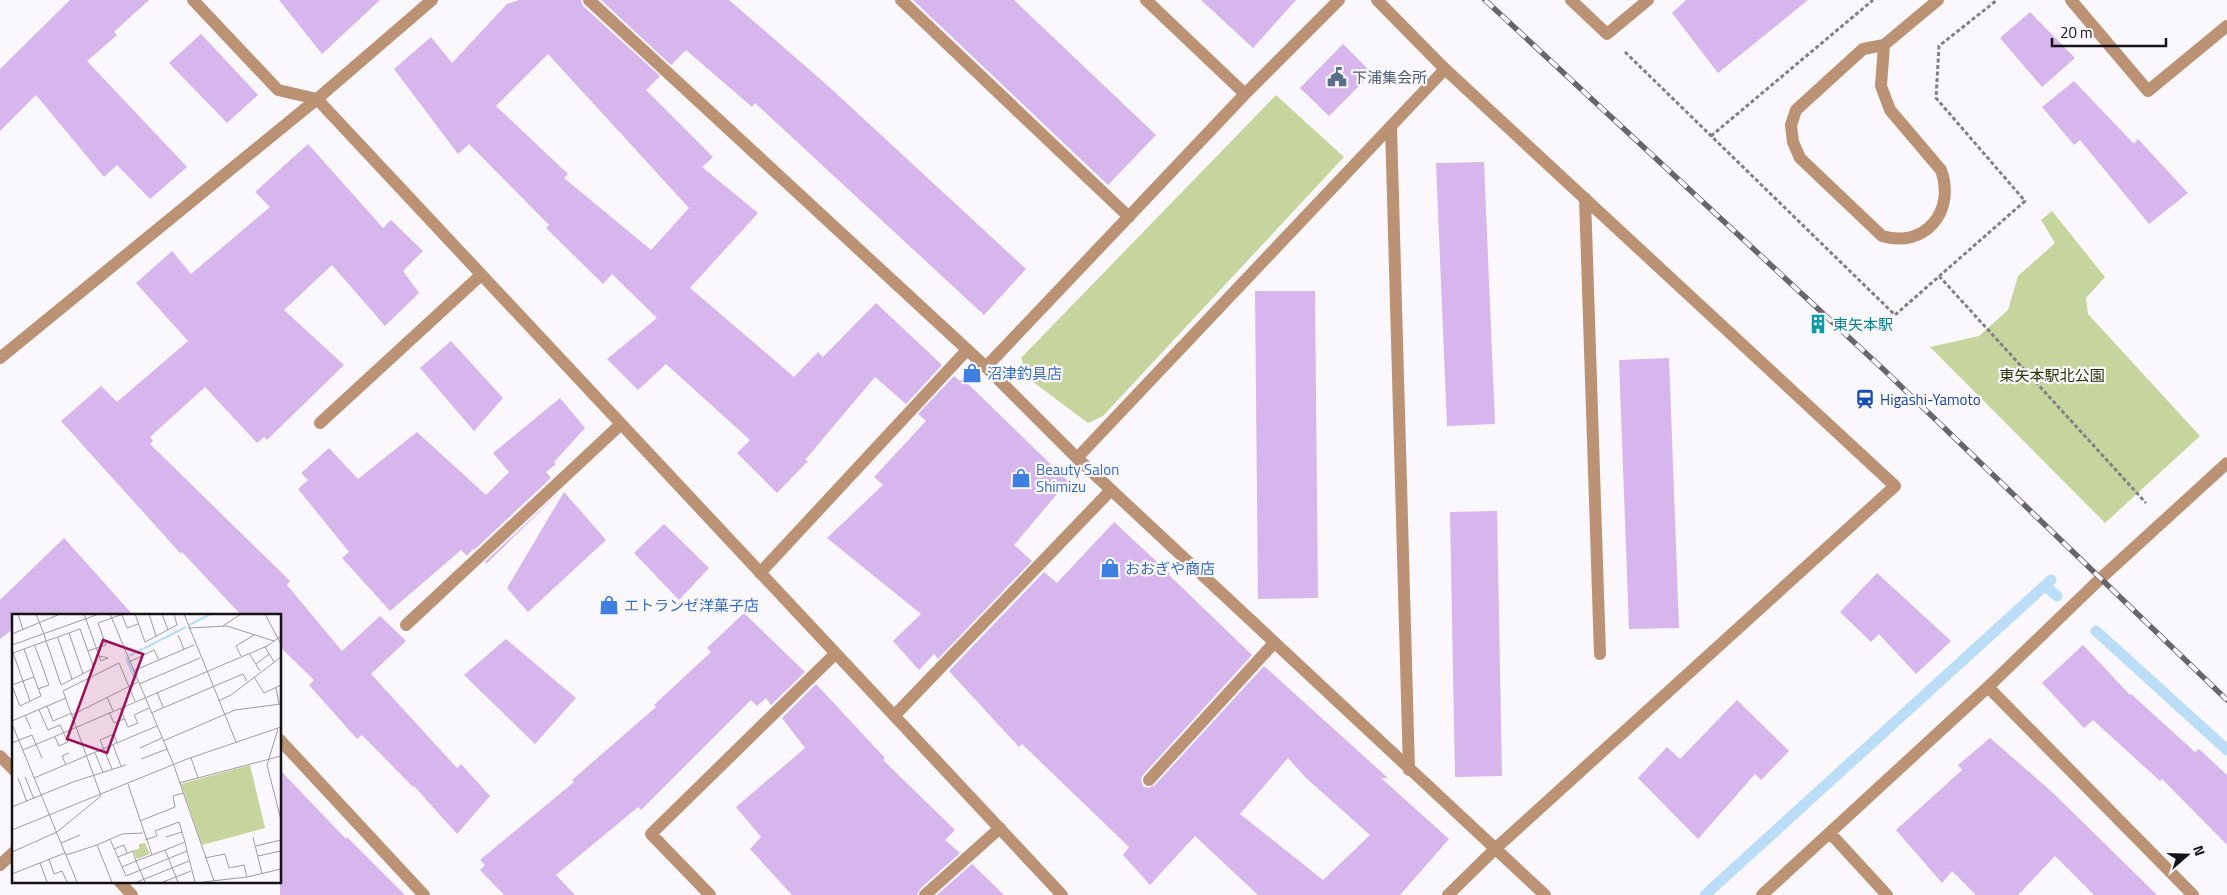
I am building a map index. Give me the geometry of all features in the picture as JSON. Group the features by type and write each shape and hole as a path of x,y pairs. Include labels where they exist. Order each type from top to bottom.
{"street":[{"path":"193,0 278,90 317,99 1062,895"},
{"path":"0,358 317,99 432,0"},
{"path":"589,0 986,367 1077,458 1545,895"},
{"path":"901,0 1129,218"},
{"path":"1146,0 1245,94"},
{"path":"986,367 1245,94 1338,0"},
{"path":"1376,0 1445,69 1895,486 1496,848 1448,895"},
{"path":"1571,0 1607,34 1648,0"},
{"path":"1884,45 1881,86 1890,110 1941,170 1946,182 1946,199 1941,214 1921,234 1908,238 1894,239 1882,236 1800,158 1793,142 1791,125 1796,110 1863,49 1884,45 1938,0"},
{"path":"2071,0 2148,91 2227,26"},
{"path":"1077,458 1445,69"},
{"path":"1392,126 1409,770"},
{"path":"1585,198 1600,654"},
{"path":"320,423 482,275"},
{"path":"760,573 967,350"},
{"path":"406,624 621,424"},
{"path":"1762,895 2227,463"},
{"path":"894,715 1111,490"},
{"path":"1149,780 1274,643"},
{"path":"710,895 652,834 835,654"},
{"path":"1988,687 2193,895"},
{"path":"281,741 424,895"},
{"path":"0,756 12,768"},
{"path":"925,895 1000,828"},
{"path":"1830,833 1887,895"},
{"path":"0,865 12,854"},
{"path":"120,882 132,895"}],"path":[{"path":"1711,136 1874,0"},
{"path":"1607,34 1894,315 2025,201 1936,98 1939,46 1996,0"},
{"path":"1940,276 2163,522"}],"green space":[{"path":"1276,95 1344,157 1103,416 1088,423 1029,379 1021,358"},
{"name":"東矢本駅北公園","path":"2052,211 2105,277 2086,298 2088,314 2200,436 2105,523 1930,347 1979,336 2008,310 2018,276 2055,243 2041,220"}],"building":[{"path":"70,0 149,0 114,32 117,35 87,61 187,167 150,199 117,165 104,177 36,95 0,131 0,69"},
{"path":"279,0 380,0 322,54"},
{"path":"519,0 581,0 583,6 660,76 646,90 713,157 702,167 758,213 690,288 794,377 818,352 823,357 876,303 942,365 906,404 875,377 805,460 808,461 777,493 737,453 750,440 666,364 638,390 607,359 657,318 612,274 603,284 546,228 549,225 469,144 458,154 394,69 431,37 452,63 507,4","holes":["548,54 689,208 651,250 564,178 568,174 496,106"]},
{"path":"601,0 729,0 827,85 1026,269 984,315 755,103 752,107 686,50 671,65"},
{"path":"913,0 1014,0 1156,135 1108,185"},
{"path":"1201,0 1296,0 1253,48"},
{"path":"1686,0 1808,0 1718,73 1672,13"},
{"path":"2030,12 2075,58 2042,87 2000,38"},
{"path":"201,34 258,95 227,123 169,63"},
{"path":"1343,44 1372,73 1329,116 1300,88"},
{"path":"2074,81 2134,144 2138,139 2188,193 2149,224 2080,140 2074,145 2042,107"},
{"path":"308,144 383,228 391,220 423,251 403,271 419,293 385,326 332,265 284,310 344,365 267,440 264,437 257,443 205,387 150,437 153,441 150,444 290,581 287,585 342,651 380,616 406,641 371,674 457,768 461,764 490,796 457,834 414,786 362,735 357,739 309,685 314,680 281,648 281,614 240,614 182,552 181,554 61,421 101,386 117,402 188,341 136,283 172,251 191,274 270,207 255,192"},
{"path":"1484,162 1495,424 1447,426 1436,163"},
{"path":"1255,291 1315,291 1318,598 1258,599"},
{"path":"451,341 503,398 474,431 420,368"},
{"path":"1669,358 1679,628 1629,629 1619,360"},
{"path":"954,376 960,381 962,378 1068,481 1014,545 1032,561 938,659 934,654 919,670 893,641 921,614 827,538 883,485 874,477 926,421 918,414"},
{"path":"560,398 585,428 554,462 556,464 546,472 551,478 467,556 461,550 390,611 342,558 349,552 298,489 308,480 301,473 329,448 358,479 417,432 486,495 509,472 493,453"},
{"path":"562,490 486,564 485,562"},
{"path":"564,492 606,540 528,612 507,588"},
{"path":"1497,511 1502,776 1455,777 1450,512"},
{"path":"1114,522 1252,655 1143,775 1141,779 1143,786 1148,788 1155,785 1264,666 1388,778 1381,778 1449,839 1400,895 1258,895 1195,836 1150,885 1123,855 1129,847 1022,744 1019,747 949,671 1044,572 1057,583","holes":["1288,758 1305,777 1370,835 1323,880 1240,814"]},
{"path":"664,524 709,568 679,600 634,553"},
{"path":"64,538 132,614 12,614 12,630 0,639 0,600"},
{"path":"1877,573 1951,641 1916,674 1879,634 1871,642 1840,612"},
{"path":"744,613 805,672 771,705 766,698 757,706 751,700 641,810 638,807 556,875 575,895 504,895 480,870 485,865 480,860 574,782 572,780 656,707 654,705 711,652 707,648"},
{"path":"506,639 576,698 535,744 464,675"},
{"path":"2083,645 2130,695 2195,752 2199,749 2227,775 2227,845 2162,779 2160,781 2093,720 2084,728 2042,683"},
{"path":"816,684 885,758 883,760 955,830 945,840 960,853 920,889 917,895 792,895 750,849 761,837 736,807 805,748 782,718"},
{"path":"1737,700 1789,751 1761,780 1755,774 1698,839 1638,778 1667,747 1680,759"},
{"path":"1990,738 2052,792 2157,895 2094,895 2055,856 2018,895 1976,895 1952,871 1942,883 1896,830 1962,770 1958,765"},
{"path":"281,771 346,839 347,837 405,895 280,895"},
{"path":"972,864 1004,895 937,895"}],"waterway":[{"path":"1705,895 2051,580"},
{"path":"2045,586 2057,596"},
{"path":"2096,631 2227,750"}],"railway":[{"path":"1485,0 1883,369 2227,700"}],"place":[{"name":"下浦集会所","path":"1337,77"},
{"name":"東矢本駅","path":"1818,324"},
{"name":"沼津釣具店","path":"972,373"},
{"name":"Higashi-Yamoto","path":"1865,399"},
{"name":"Beauty Salon Shimizu","path":"1021,478"},
{"name":"おおぎや商店","path":"1110,568"},
{"name":"エトランゼ洋菓子店","path":"609,605"}]}
